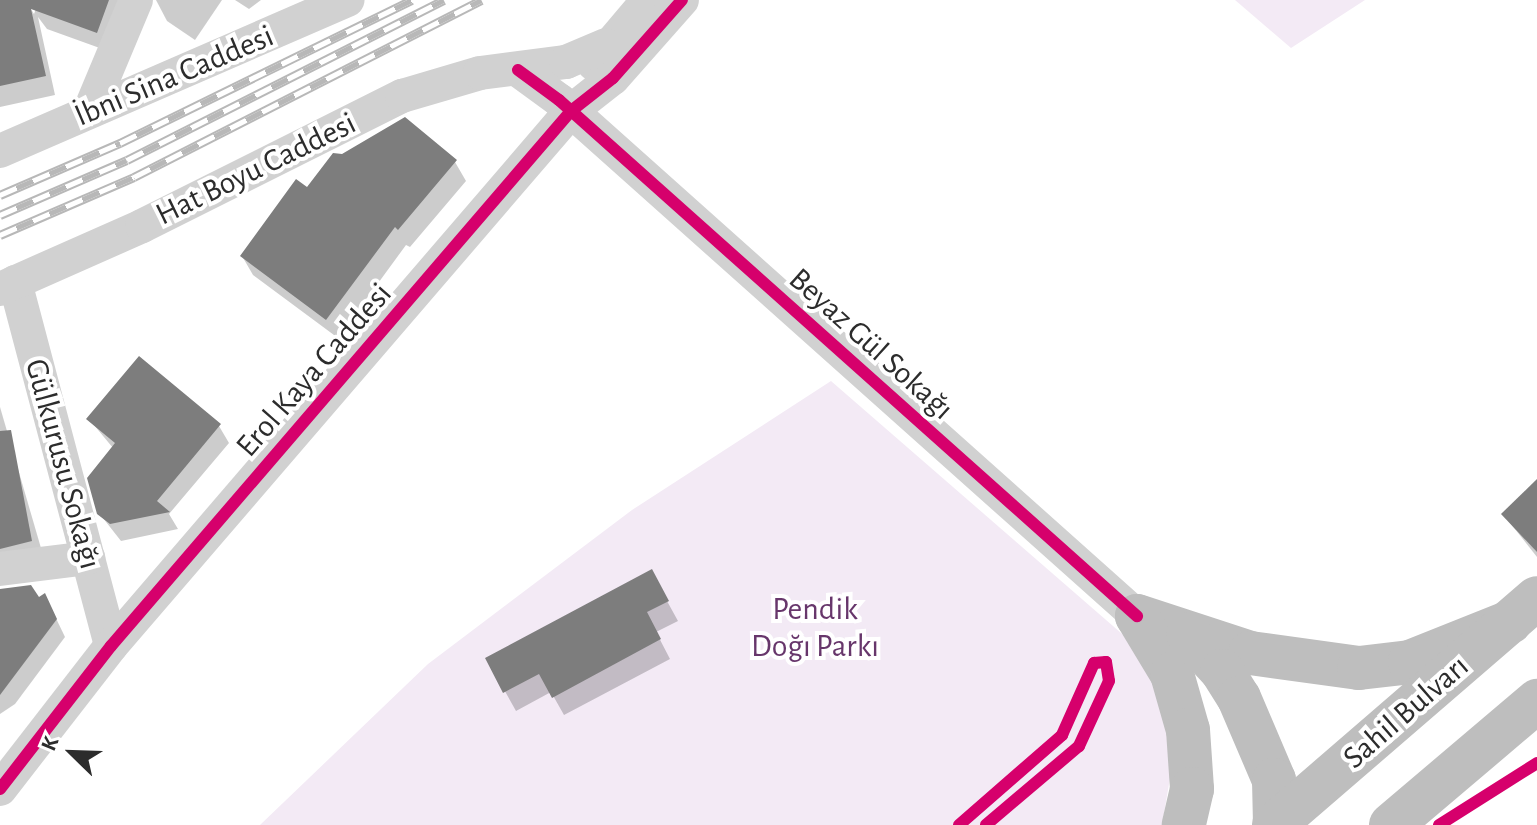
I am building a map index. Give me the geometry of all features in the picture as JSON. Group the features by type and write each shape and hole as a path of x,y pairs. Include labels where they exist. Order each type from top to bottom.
{"highway":[{"path":"1137,616 1250,653 1359,668 1410,662 1524,610"},
{"name":"Sahil Bulvarı","path":"1275,825 1524,610"},
{"path":"1137,616 1172,674 1188,730 1192,789 1184,825"},
{"path":"1186,633 1222,671 1239,698 1274,780 1275,825"},
{"path":"1391,825 1537,701"}],"street":[{"path":"90,110 136,0"},
{"name":"İbni Sina Caddesi","path":"0,151 90,110 248,47 348,0"},
{"name":"Erol Kaya Caddesi","path":"571,111 606,45 648,0"},
{"name":"Erol Kaya Caddesi","path":"0,789 111,646 571,111 613,78 682,0"},
{"name":"Hat Boyu Caddesi","path":"8,285 402,96 480,73 566,62 606,45"},
{"name":"Beyaz Gül Sokağı","path":"518,70 571,111 1137,616"},
{"name":"Gülkurusu Sokağı","path":"8,285 111,646"},
{"path":"0,569 88,558"}],"green space":[{"path":"1235,0 1365,0 1291,48"},
{"name":"Pendik Doğı Parkı","path":"831,381 1136,646 1152,669 1175,749 1162,825 260,825 428,664 632,510"}],"building":[{"path":"0,0 109,0 97,33 31,9 46,76 0,86"},
{"path":"405,117 457,160 398,230 395,227 326,320 240,256 296,179 307,187 333,153 342,154"},
{"path":"139,356 221,424 157,501 170,512 110,524 97,514 87,478 115,443 86,419"},
{"path":"11,430 32,541 0,549 0,431"},
{"path":"1537,479 1537,552 1501,514"},
{"path":"652,569 669,601 647,612 661,639 552,698 539,674 503,693 485,658"},
{"path":"31,585 39,597 45,593 57,619 0,695 0,589"}],"railway":[{"path":"0,195 120,143 412,0"},
{"path":"0,215 127,160 444,0"},
{"path":"0,235 134,177 481,0"}],"cycle path":[{"path":"0,789 111,646 571,111 613,78 682,0"},
{"path":"518,70 559,100 1137,616"},
{"path":"959,825 1062,735 1094,663 1106,662 1109,681 1079,746 986,825"},
{"path":"1439,825 1537,763"}]}
